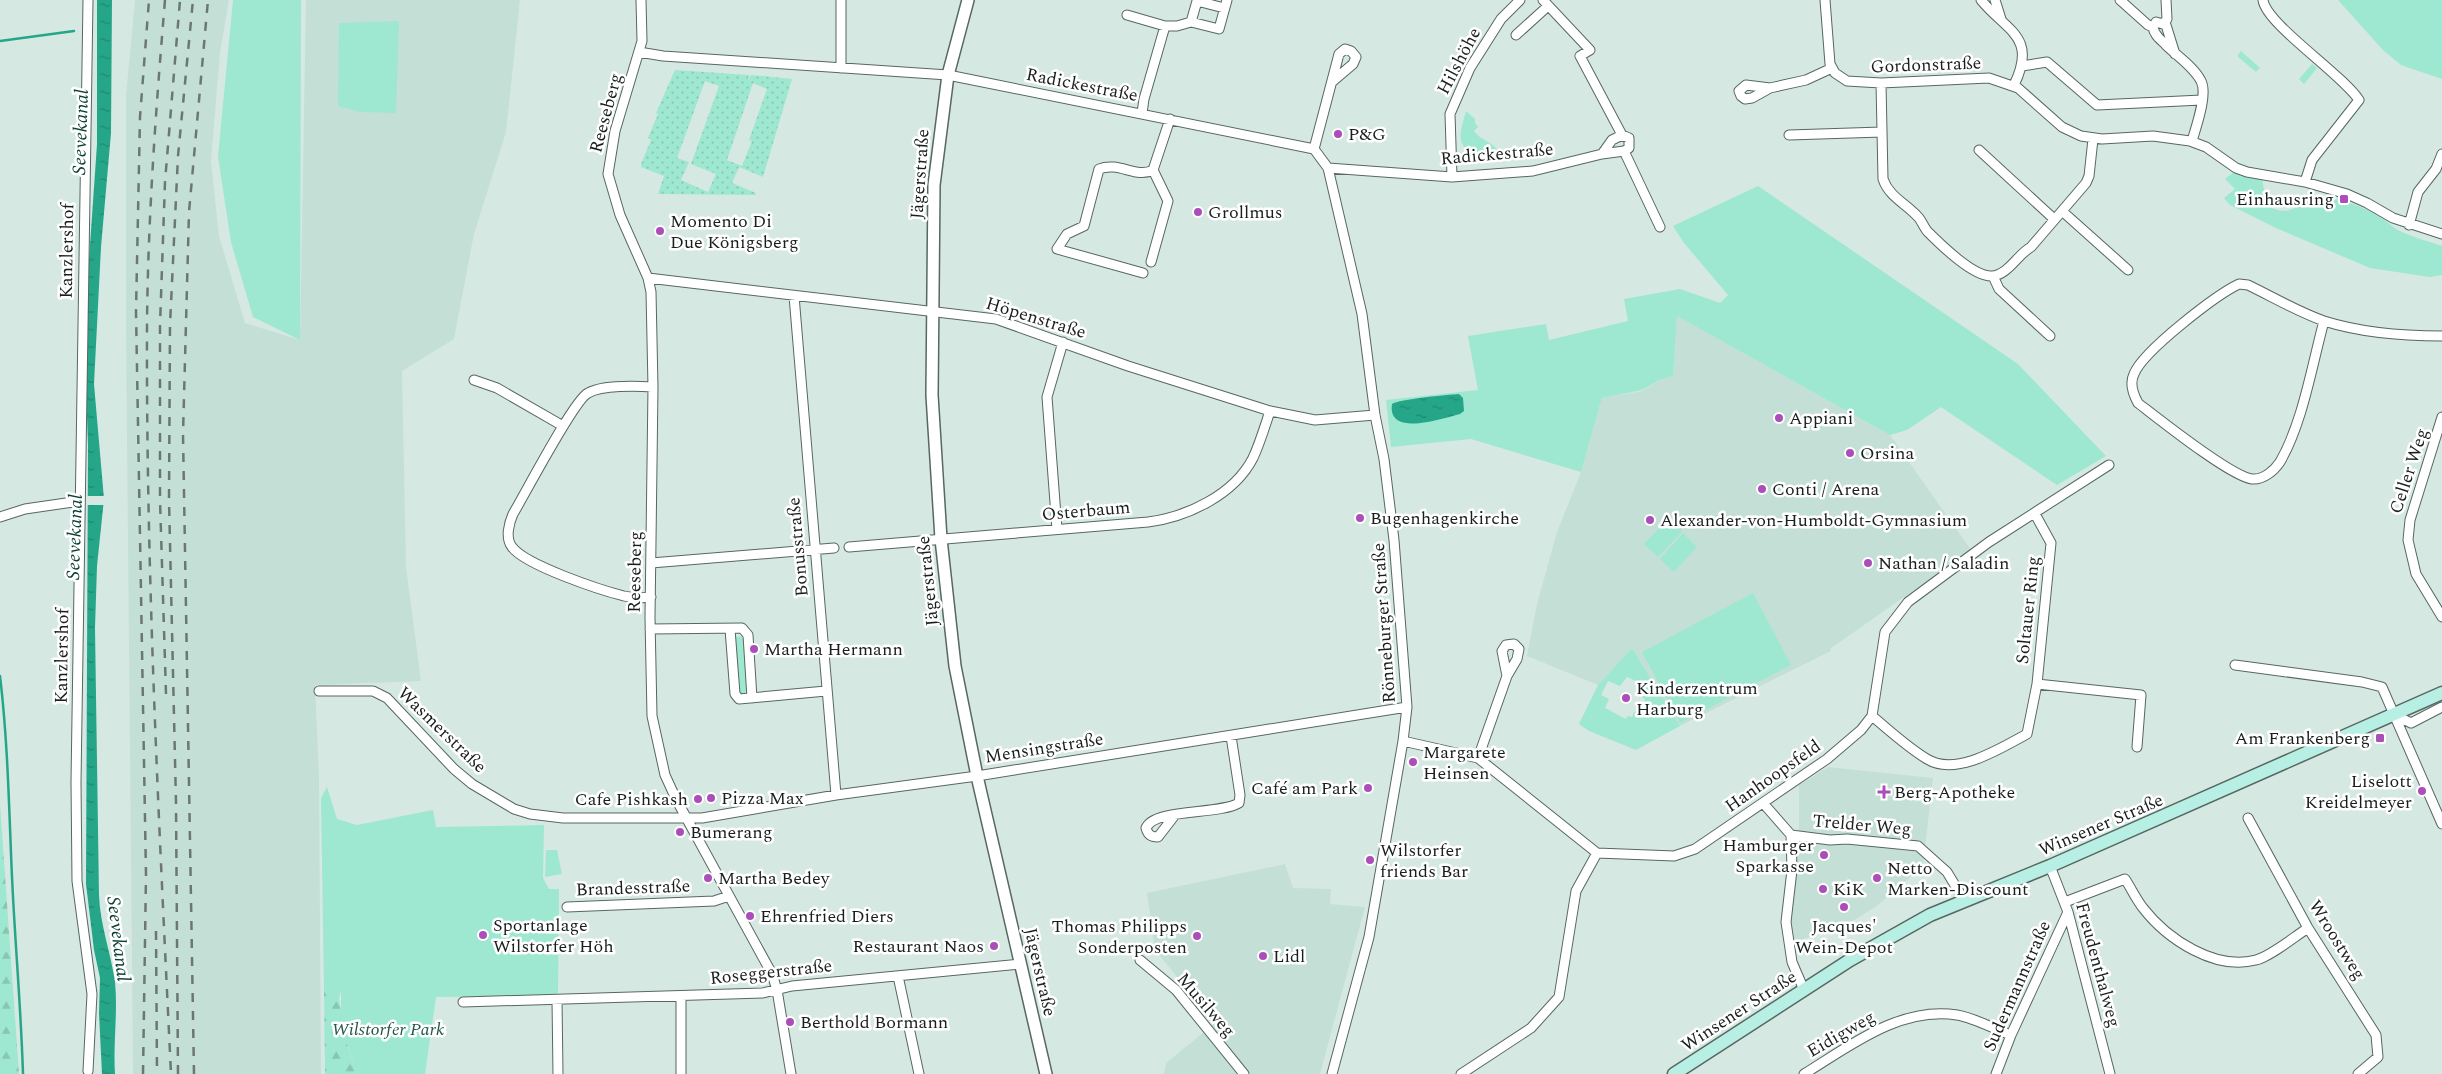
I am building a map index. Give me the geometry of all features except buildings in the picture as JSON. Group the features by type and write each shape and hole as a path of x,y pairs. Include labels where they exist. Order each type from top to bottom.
{"main road":[{"name":"Winsener Straße","path":"1674,1074 1894,933 1964,900 2050,866 2442,693"}],"street":[{"name":"Kanzlershof","path":"88,0 80,501 77,865 92,994 88,1071"},
{"name":"Reeseberg","path":"641,0 643,30 639,52 615,131 608,174 620,215 648,278 651,292 653,387 650,629 654,728 665,775 686,818 772,974 777,990 791,1074"},
{"path":"841,0 841,68"},
{"name":"Jägerstraße","path":"968,0 948,75 934,185 932,395 941,540 955,666 977,776 1046,1074"},
{"name":"Hilshöhe","path":"1452,177 1450,114 1470,68 1501,19 1520,0"},
{"path":"1770,88 1806,80 1832,68 1828,53 1826,0"},
{"path":"1981,0 2016,34 2020,46 2022,66 2014,85"},
{"path":"1995,0 2001,19"},
{"path":"2120,0 2148,26 2153,27"},
{"path":"2164,23 2167,20 2166,0"},
{"path":"2263,0 2270,16 2359,100 2312,160 2305,182"},
{"path":"1127,15 1165,26 1177,26 1192,22 1219,29 1225,4 1197,1 1192,22"},
{"path":"1516,35 1546,3 1590,50 1580,56 1622,135 1629,138 1629,148 1624,151 1660,227"},
{"path":"2164,23 2156,22 2153,27 2155,35 2201,81 2204,89 2192,141"},
{"path":"2164,23 2175,54"},
{"path":"1142,113 1144,98 1165,26"},
{"name":"Radickestraße","path":"639,52 663,56 948,75 1314,149"},
{"path":"2022,66 2046,62 2097,105 2202,100"},
{"name":"Gordonstraße","path":"1832,68 1847,81 1881,83 1989,78 2014,85 2062,127 2093,139 2153,136 2192,141 2206,147 2236,168 2247,172 2305,182 2354,196 2410,225 2442,234"},
{"path":"1328,168 1314,149 1333,80"},
{"path":"1881,83 1884,179 1889,191 1952,254 1975,272 1992,276 2003,272 2022,252 2031,247 2052,224 2054,219 2088,180 2093,139"},
{"path":"1151,262 1168,201 1153,170 1170,119"},
{"path":"1789,135 1882,132"},
{"path":"1602,154 1612,140 1622,135"},
{"path":"1979,150 2054,219"},
{"name":"Radickestraße","path":"1328,168 1452,177 1533,170 1602,154 1624,151"},
{"path":"2410,225 2418,192 2436,169 2442,154"},
{"path":"1143,273 1057,249 1067,234 1084,226 1099,169 1109,165 1142,173 1153,170"},
{"name":"Rönneburger Straße","path":"1328,168 1362,314 1384,458 1394,540 1407,707 1403,741 1369,937 1332,1074"},
{"path":"2062,211 2128,270"},
{"path":"1992,276 1999,289 2050,336"},
{"name":"Höpenstraße","path":"648,278 996,319 1128,366 1270,411 1315,420 1376,415"},
{"path":"2324,321 2292,434 2279,463 2263,477 2251,479 2211,457 2138,403 2134,396 2133,375 2147,357 2175,331 2239,284 2248,285 2324,321 2369,331 2416,336 2442,336"},
{"name":"Bonusstraße","path":"794,296 836,795"},
{"path":"1057,529 1047,397 1062,342"},
{"path":"474,380 497,388 564,426"},
{"path":"651,597 624,596 575,580 533,563 518,554 510,546 508,530 510,521 582,398 589,392 653,387"},
{"name":"Osterbaum","path":"849,547 1160,520 1182,514 1208,502 1236,480 1249,464 1270,411"},
{"name":"Celler Weg","path":"2442,418 2408,528 2413,563 2421,583 2438,602 2442,617"},
{"path":"1872,716 1885,632 1908,602 1989,542 2109,465"},
{"path":"0,517 25,509 80,501"},
{"name":"Soltauer Ring","path":"1872,716 1928,760 1946,765 1964,762 2007,745 2027,734 2037,684 2051,543 2035,514"},
{"path":"651,563 834,548"},
{"path":"650,629 742,628 748,635 752,698"},
{"path":"730,629 735,694 739,699 826,691"},
{"path":"2235,665 2378,685 2384,690 2442,824"},
{"path":"1478,758 1506,676"},
{"name":"Soltauer Ring","path":"2037,684 2141,694 2137,747"},
{"name":"Wasmerstraße","path":"319,690 373,691 387,698 454,769 472,784 514,809 530,814 563,818 686,818"},
{"name":"Mensingstraße","path":"686,818 702,818 836,795 977,776 1407,707"},
{"path":"2395,715 2411,723 2442,707"},
{"name":"Hanhoopsfeld","path":"1597,853 1674,856 1695,849 1850,742 1872,716"},
{"path":"1175,816 1231,808 1239,803 1240,795 1231,736"},
{"path":"1403,741 1478,758 1597,853 1576,891 1559,997 1531,1028 1461,1074"},
{"name":"Trelder Weg","path":"1763,803 1790,835 1792,870 1786,922 1792,962 1804,990"},
{"name":"Wroostweg","path":"2248,818 2308,928 2376,1035 2378,1058 2358,1074"},
{"name":"Trelder Weg","path":"1790,835 1830,840 1847,839 1918,846 1947,872 1964,900"},
{"name":"Freudenthalweg","path":"2050,866 2068,912 2110,1074"},
{"path":"2065,902 2125,878 2143,908 2163,929 2183,944 2206,956 2229,962 2260,959 2308,928"},
{"name":"Brandesstraße","path":"566,907 714,901 729,896"},
{"name":"Sudermannstraße","path":"1996,1074 2011,1035 2068,912"},
{"name":"Musilweg","path":"1140,960 1176,990 1244,1074"},
{"name":"Roseggerstraße","path":"463,1002 763,993 792,986 1020,964"},
{"path":"898,976 919,1074"},
{"path":"681,996 681,1074"},
{"path":"557,1000 558,1074"},
{"name":"Eidigweg","path":"1804,1074 1880,1028 1910,1018 1932,1014 1958,1015 2011,1035"}],"shaded area":[{"path":"135,0 229,0 220,53 211,161 219,236 245,323 300,340 306,0 520,0 506,132 474,234 454,339 402,371 406,567 421,681 315,685 319,775 321,1074 133,1074 126,332 126,96"},
{"name":"Alexander-von-Humboldt-Gymnasium","path":"1677,316 1890,435 1971,550 1830,649 1831,651 1680,726 1632,648 1598,685 1527,656 1537,604 1557,532 1581,472 1602,398 1642,391 1659,380 1673,376"},
{"path":"1828,767 1933,778 1923,866 1877,906 1843,927 1793,942 1791,920 1799,831 1799,785"},
{"path":"1285,864 1293,888 1331,889 1330,904 1365,907 1320,1074 1164,1074 1166,1063 1215,1023 1155,950 1147,893"}],"green space":[{"path":"233,0 301,0 300,340 253,317 231,242 218,157"},
{"path":"2338,0 2442,0 2442,79 2401,65 2383,50"},
{"path":"399,21 396,113 360,112 338,106 339,23"},
{"path":"2241,51 2260,68 2256,72 2237,56"},
{"path":"2312,64 2317,68 2304,84 2299,79"},
{"path":"675,70 749,75 748,81 751,75 792,79 763,177 739,167 732,183 756,193 755,195 658,194 664,176 641,167 651,140 648,138 658,114 656,113","holes":["705,81 719,86 691,164 716,174 708,192 681,180 689,162 677,158","753,83 767,89 749,140 752,141 742,166 727,160"]},
{"path":"1466,111 1475,119 1478,127 1474,131 1498,151 1473,156 1463,145 1460,135"},
{"path":"2235,171 2262,179 2267,206 2278,210 2286,211 2309,199 2326,197 2365,209 2379,216 2400,231 2442,246 2442,275 2430,277 2370,268 2276,228 2230,205 2224,198 2235,189 2225,179"},
{"path":"1758,186 2018,364 2106,456 2057,485 1941,407 1907,430 1890,435 1677,316 1673,376 1659,380 1642,390 1602,398 1581,472 1471,439 1391,447 1386,400 1478,390 1468,336 1546,324 1549,340 1628,321 1624,299 1680,289 1720,303 1728,295 1684,243 1673,226"},
{"path":"1668,519 1682,532 1658,557 1644,544"},
{"path":"1683,533 1697,547 1674,572 1660,559"},
{"path":"1753,593 1791,665 1680,723 1642,652"},
{"path":"746,636 750,694 738,695 733,637"},
{"path":"1632,648 1680,726 1636,750 1589,731 1579,724 1598,685","holes":["1627,677 1638,682 1636,687 1645,692 1642,697 1645,699 1643,705 1649,709 1646,715 1643,714 1642,716 1634,712 1632,717 1628,716 1626,719 1605,708 1609,699 1601,695 1608,681 1620,686"]},
{"name":"Wilstorfer Park","path":"327,787 337,819 357,825 433,810 436,827 544,825 543,878 549,889 559,889 558,993 554,996 436,997 425,1074 357,1074 341,1024 341,990 324,990 321,798"},
{"path":"0,804 19,1074 0,1074"},
{"path":"546,850 557,850 562,874 545,877"},
{"path":"324,990 341,990 339,999 348,1047 357,1074 325,1074"}],"water":[{"path":"97,0 112,0 111,133 101,247 94,384 104,499 97,566 95,628 99,895 101,917 115,982 115,1074 102,1074 99,1013 100,978 94,950 86,884 88,445 84,332 97,144"},
{"path":"1459,394 1463,398 1464,411 1460,414 1430,422 1407,423 1398,420 1393,414 1392,404 1396,402"}],"pier":[{"path":"85,496 106,496 106,505 85,505"}],"waterway":[{"path":"0,41 74,31"},
{"path":"0,676 7,751 23,1074"}],"railway":[{"path":"143,1074 146,875 136,311 140,117 149,0"},
{"path":"165,0 149,243 147,418 154,699 171,1074"},
{"path":"166,694 160,500 160,325 165,182 180,0"},
{"path":"178,1074 176,803 169,500 170,325 178,156 193,0"},
{"path":"194,1074 183,434 189,212 208,0"},
{"path":"156,931 157,1074"}],"place":[{"name":"P&G","path":"1338,134"},
{"name":"Einhausring","path":"2344,199"},
{"name":"Grollmus","path":"1198,212"},
{"name":"Momento Di Due Königsberg","path":"660,231"},
{"name":"Appiani","path":"1779,418"},
{"name":"Orsina","path":"1850,453"},
{"name":"Conti / Arena","path":"1762,489"},
{"name":"Bugenhagenkirche","path":"1360,518"},
{"name":"Alexander-von-Humboldt-Gymnasium","path":"1650,520"},
{"name":"Nathan / Saladin","path":"1868,563"},
{"name":"Martha Hermann","path":"754,649"},
{"name":"Kinderzentrum Harburg","path":"1626,698"},
{"name":"Am Frankenberg","path":"2380,738"},
{"name":"Margarete Heinsen","path":"1413,762"},
{"name":"Café am Park","path":"1368,788"},
{"name":"Liselott Kreidelmeyer","path":"2422,791"},
{"name":"Berg-Apotheke","path":"1884,792"},
{"name":"Pizza Max","path":"711,798"},
{"name":"Cafe Pishkash","path":"698,799"},
{"name":"Bumerang","path":"680,832"},
{"name":"Hamburger Sparkasse","path":"1824,855"},
{"name":"Wilstorfer friends Bar","path":"1370,860"},
{"name":"Martha Bedey","path":"708,878"},
{"name":"Netto Marken-Discount","path":"1877,878"},
{"name":"KiK","path":"1823,889"},
{"name":"Jacques' Wein-Depot","path":"1844,907"},
{"name":"Ehrenfried Diers","path":"750,916"},
{"name":"Sportanlage Wilstorfer Höh","path":"483,935"},
{"name":"Thomas Philipps Sonderposten","path":"1197,936"},
{"name":"Restaurant Naos","path":"994,946"},
{"name":"Lidl","path":"1263,956"},
{"name":"Berthold Bormann","path":"790,1022"}],"water label":[{"name":"Seevekanal","path":"81,132"},
{"name":"Seevekanal","path":"75,537"},
{"name":"Seevekanal","path":"118,939"}]}
